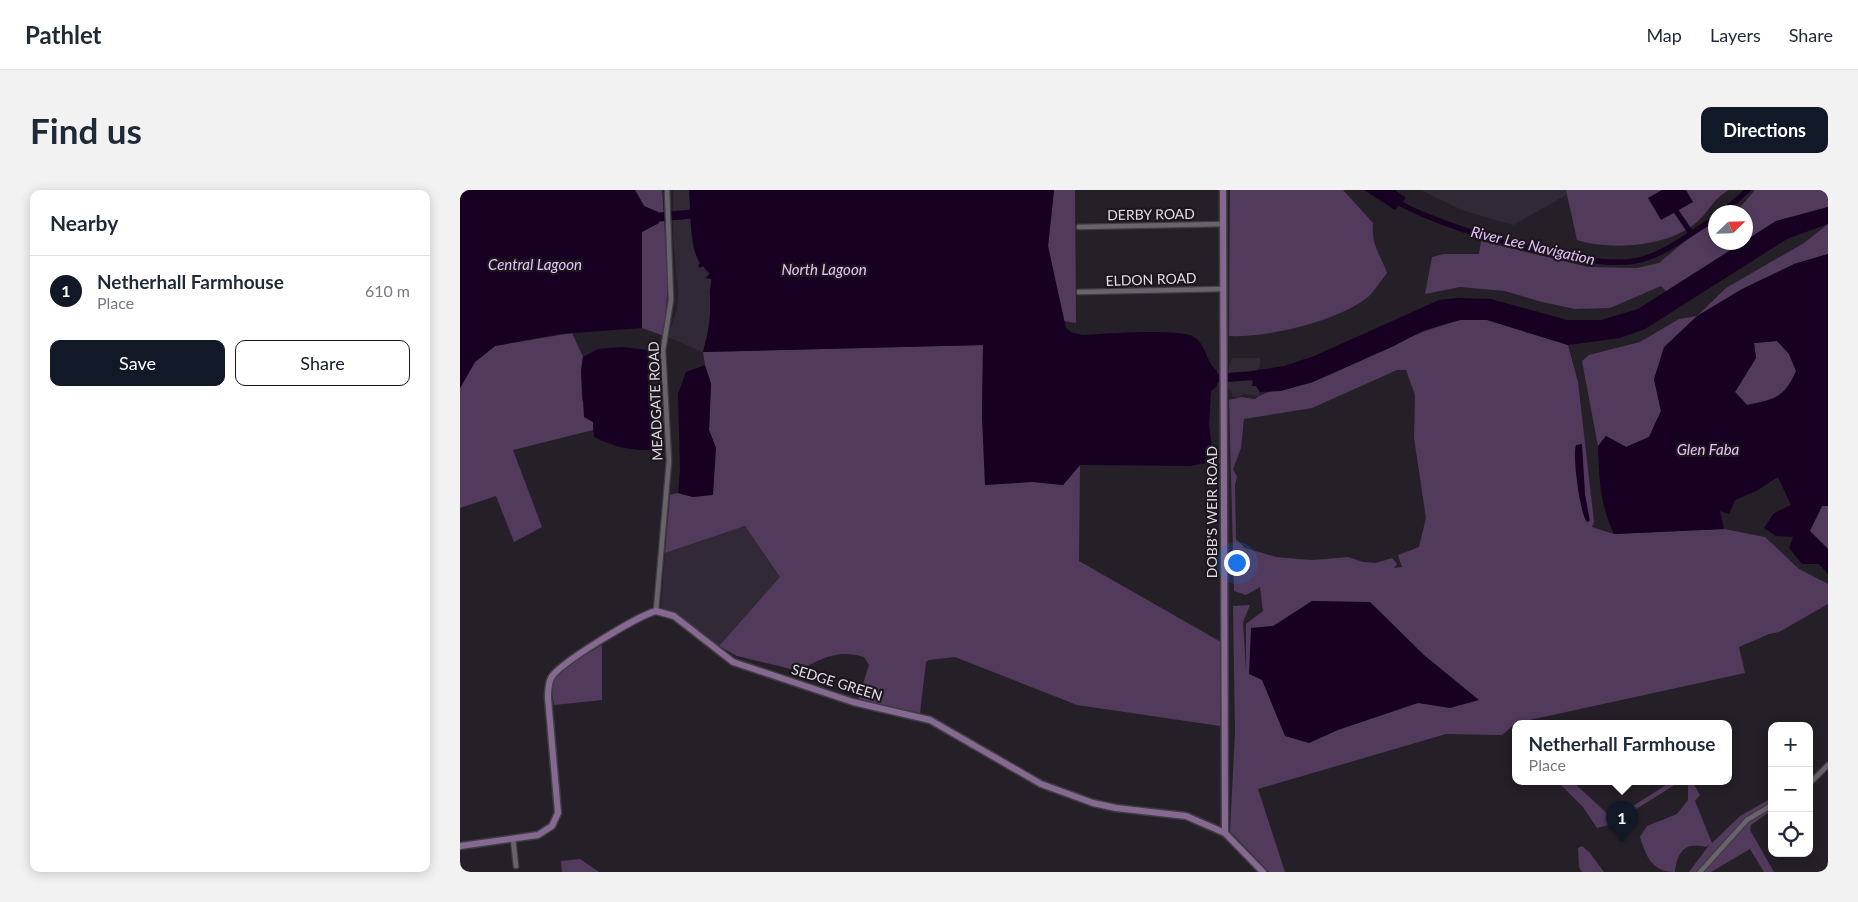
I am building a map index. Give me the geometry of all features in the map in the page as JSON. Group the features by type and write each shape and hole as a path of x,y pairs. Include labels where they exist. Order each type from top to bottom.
{"street":[{"name":"MEADGATE ROAD","path":"656,611 669,461 662,350 671,300 670,226 667,190"},
{"name":"DOBB'S WEIR ROAD","path":"1223,190 1224,833"},
{"name":"DERBY ROAD","path":"1079,227 1223,224"},
{"name":"ELDON ROAD","path":"1079,292 1223,289"},
{"path":"460,846 538,835 552,826 558,813 548,698 550,679 558,668 578,654 656,611"},
{"name":"SEDGE GREEN","path":"656,611 674,616 733,662 853,702 930,720 1041,784 1101,805 1186,816 1224,833 1263,872"},
{"path":"1813,780 1828,764"},
{"path":"1700,872 1747,820 1768,807"},
{"path":"513,839 516,866"}],"shaded area":[{"path":"635,190 662,190 668,282 664,336 642,328 642,231 659,223 658,212 644,206"},
{"path":"673,190 689,190 694,243 703,266 711,279 710,328 703,352 668,337 677,309 678,294 673,238"},
{"path":"1054,190 1075,190 1076,323 1063,321 1048,246"},
{"path":"1230,190 1343,190 1373,223 1373,238 1387,273 1368,297 1339,314 1282,331 1245,336 1229,336"},
{"path":"1421,190 1575,190 1513,225 1462,210"},
{"path":"1566,190 1729,190 1719,197 1713,205 1708,205 1708,210 1699,220 1673,236 1657,241 1624,246 1577,240"},
{"path":"1755,190 1828,190 1828,207 1776,221 1753,236 1753,205 1742,205"},
{"path":"1828,224 1828,254 1794,264 1654,379 1661,411 1649,437 1626,447 1606,436 1598,446 1582,361 1589,355 1640,342 1679,319 1697,316 1726,288 1804,243"},
{"path":"1708,226 1708,250 1731,250 1667,292 1661,286 1610,308 1575,309 1505,291 1460,287 1425,294 1432,257 1444,254 1479,254 1481,241 1588,267 1637,268 1659,263 1689,238"},
{"path":"1460,320 1487,320 1568,345 1578,382 1594,522 1592,527 1614,534 1724,529 1765,537 1799,569 1828,584 1828,604 1779,632 1769,634 1739,647 1745,673 1530,720 1512,720 1512,726 1502,735 1446,734 1258,789 1285,872 1269,872 1230,831 1235,733 1233,606 1250,605 1243,622 1246,671 1246,624 1263,611 1260,587 1246,595 1234,591 1229,400 1241,397 1255,399 1268,392 1307,384 1423,332","holes":["1397,370 1406,370 1415,395 1414,438 1426,518 1419,547 1398,555 1402,567 1394,568 1397,564 1392,558 1376,563 1363,562 1348,557 1312,560 1276,557 1245,548 1236,539 1235,485 1237,477 1233,469 1241,448 1244,419 1312,408"]},
{"path":"572,333 583,357 581,371 582,400 593,422 593,430 513,450 542,527 514,542 496,496 460,508 460,388 475,362 495,346"},
{"path":"1777,341 1789,354 1796,371 1792,380 1777,396 1747,405 1735,392 1756,358 1754,343"},
{"path":"983,345 982,418 1033,482 1063,485 1080,465 1079,561 1221,642 1220,726 1077,705 955,657 926,662 920,713 858,700 869,665 864,657 838,654 815,662 799,671 737,656 719,646 780,577 745,526 665,553 670,495 678,493 693,497 716,448 709,430 711,384 703,352"},
{"path":"1232,358 1260,358 1260,366 1257,370 1252,371 1254,379 1251,380 1259,389 1259,396 1244,394 1238,397 1232,396 1231,390 1228,387 1228,371"},
{"path":"1822,506 1828,506 1828,549 1809,531"},
{"path":"745,526 780,577 719,646 671,611 661,608 665,553"},
{"path":"602,645 602,700 554,705 550,679 569,664"},
{"path":"1561,785 1576,785 1613,819 1666,785 1675,785 1612,824 1597,828 1583,807"},
{"path":"1688,785 1694,785 1700,795 1695,801 1712,843 1740,816 1768,800 1768,813 1751,825 1750,830 1774,872 1764,872 1750,849 1711,872 1689,872 1710,844 1706,847 1687,847 1683,850 1678,859 1675,872 1655,866 1651,862 1640,837 1647,826 1677,814 1688,800"},
{"path":"1582,846 1590,853 1604,872 1582,872 1579,867 1578,848"},
{"path":"580,859 599,872 562,872 561,861"}],"water":[{"name":"Central Lagoon","path":"460,190 635,190 644,206 658,212 659,223 642,232 642,328 560,334 495,346 475,362 460,388"},
{"name":"North Lagoon","path":"689,190 1054,190 1048,246 1066,328 1071,332 1082,335 1140,332 1173,333 1186,334 1198,340 1204,348 1210,363 1217,371 1217,386 1211,391 1209,425 1213,455 1206,463 1190,466 1080,465 1063,485 1033,482 985,485 982,418 983,345 703,352 709,324 711,279 705,278 710,274 703,266 700,268 698,265 700,263 696,256 692,238"},
{"path":"1364,190 1395,190 1406,198 1395,210"},
{"path":"1662,190 1686,190 1693,202 1661,220 1648,198"},
{"path":"1828,207 1828,224 1787,239 1645,329 1620,338 1568,345 1487,320 1460,320 1422,331 1394,346 1313,382 1281,391 1260,392 1256,386 1252,386 1252,371 1284,366 1314,356 1439,300 1457,298 1491,299 1567,320 1601,320 1638,309 1731,250 1753,250 1753,236 1776,221"},
{"name":"Glen Faba","path":"1828,254 1828,506 1822,506 1810,531 1828,549 1828,574 1819,564 1802,564 1789,548 1793,537 1776,536 1764,528 1774,513 1791,505 1778,477 1756,491 1735,500 1729,514 1720,511 1724,529 1614,534 1603,502 1598,446 1606,436 1626,447 1649,437 1661,411 1654,379 1664,347 1697,316 1742,289 1794,264","holes":["1777,341 1789,354 1796,371 1788,387 1778,396 1747,405 1735,392 1756,358 1754,343"]},
{"path":"622,347 648,350 654,450 623,448 594,437 593,422 584,417 581,371 583,357 598,349"},
{"path":"705,365 711,384 709,430 716,448 713,495 693,497 678,493 680,470 678,394 686,372"},
{"path":"1582,444 1585,494 1590,521 1587,522 1579,497 1575,460 1576,445"},
{"path":"1312,601 1370,602 1424,655 1479,700 1450,708 1418,703 1338,730 1309,743 1285,736 1262,680 1249,674 1251,628 1273,626"}],"waterway":[{"name":"River Lee Navigation","path":"1731,205 1748,190"},
{"name":"River Lee Navigation","path":"1394,200 1444,223 1512,244 1548,253 1612,262 1635,261 1656,254 1708,223"},
{"name":"River Lee Navigation","path":"1676,211 1691,233"},
{"path":"659,217 692,214"},
{"path":"1218,378 1262,375"}],"place":[{"name":"Netherhall Farmhouse","path":"1622,842"}]}
